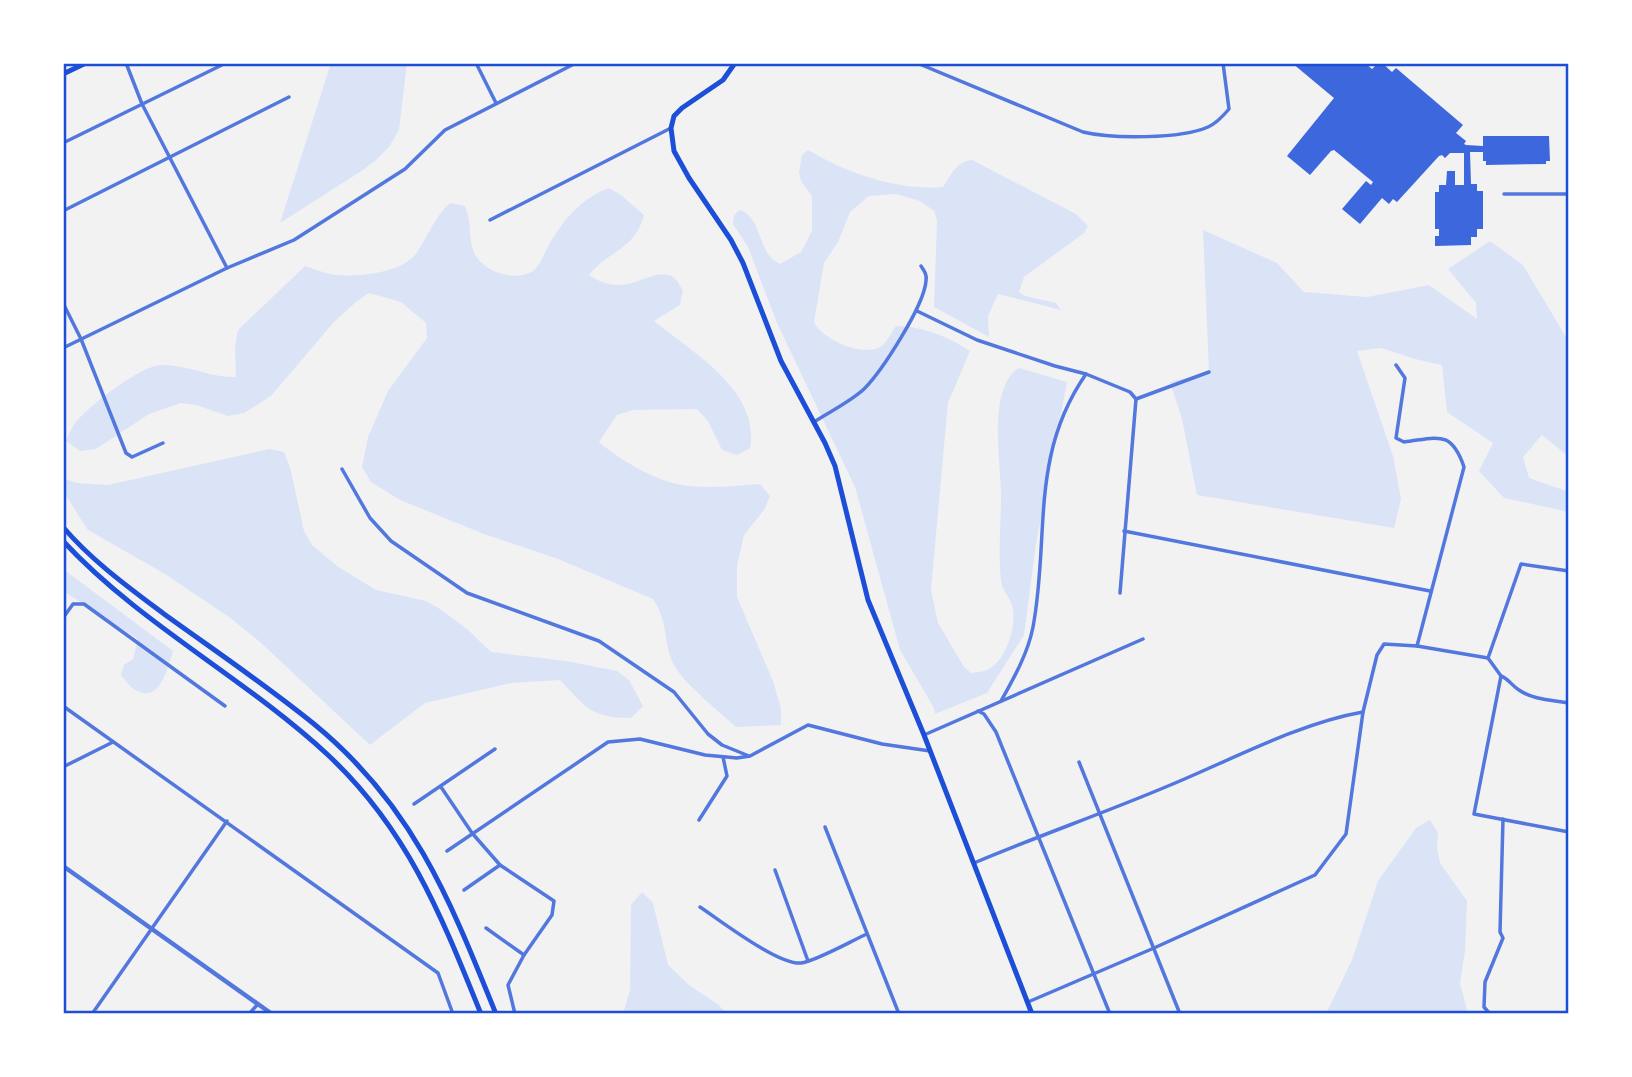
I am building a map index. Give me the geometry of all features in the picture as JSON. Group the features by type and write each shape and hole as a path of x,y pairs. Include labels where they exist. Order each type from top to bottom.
{"main road":[{"path":"63,74 86,63"},
{"path":"735,63 723,80 674,116 671,139 678,160 732,240 781,361 835,466 868,600 924,735 1032,1014"},
{"path":"63,527 117,578 305,717 367,775 407,826 441,882 496,1014"},
{"path":"63,541 89,568 121,594 314,743 356,784 394,831 423,879 481,1014"}],"street":[{"path":"125,63 142,104 227,268"},
{"path":"63,143 226,63"},
{"path":"476,63 496,103"},
{"path":"63,348 227,268 294,240 405,169 445,130 576,63"},
{"path":"917,63 1083,132 1104,137 1170,135 1209,127 1229,109 1223,63"},
{"path":"63,211 289,97"},
{"path":"490,220 671,128"},
{"path":"1504,194 1569,194"},
{"path":"814,422 863,389 917,311 926,283 926,273 922,267"},
{"path":"63,303 81,339 126,453 132,457 163,443"},
{"path":"917,311 977,340 1086,374 1130,392 1136,399 1120,593"},
{"path":"1396,365 1405,378 1396,438 1404,442 1430,437 1445,438 1458,451 1464,467 1417,646"},
{"path":"1136,399 1209,372"},
{"path":"1001,701 1017,674 1033,629 1046,478 1058,428 1086,374"},
{"path":"342,469 370,517 391,541 467,593 599,640 674,692 708,734 722,745 750,756"},
{"path":"1124,531 1430,591"},
{"path":"1488,658 1521,564 1569,571"},
{"path":"63,618 74,604 84,604 225,706"},
{"path":"924,735 1143,639"},
{"path":"1028,1002 1315,875 1346,834 1363,712 1377,655 1384,644 1417,646 1488,658 1502,676 1531,696 1569,703"},
{"path":"1502,676 1474,814 1569,832"},
{"path":"63,706 438,973 453,1014"},
{"path":"978,711 984,714 996,732 1110,1014"},
{"path":"974,863 1287,736 1339,716 1363,712"},
{"path":"447,851 608,742 640,739 705,755 737,758 750,756 808,725 882,744 930,751"},
{"path":"63,767 113,741"},
{"path":"414,804 495,749"},
{"path":"699,820 727,776 723,757"},
{"path":"1079,762 1180,1014"},
{"path":"440,787 472,833 500,865 554,901 552,915 524,955 508,985 515,1014"},
{"path":"1490,1014 1484,1007 1485,982 1503,938 1500,932 1503,820"},
{"path":"92,1014 227,821"},
{"path":"825,827 899,1014"},
{"path":"464,890 500,865"},
{"path":"63,866 272,1014"},
{"path":"775,870 808,961"},
{"path":"700,907 750,941 792,963 808,961 867,934"},
{"path":"486,928 524,955"},
{"path":"249,1014 258,1004"}],"shaded area":[{"path":"331,63 407,63 399,130 389,147 376,160 280,223"},
{"path":"808,150 873,179 926,188 943,187 958,166 972,160 1076,214 1088,226 1084,233 1024,277 1019,292 1025,296 1056,303 1061,310 998,294 988,316 989,337 934,307 937,220 934,211 920,201 896,194 869,196 850,212 838,242 824,263 814,322 835,341 856,349 876,349 885,343 896,326 906,326 935,333 970,351 948,403 931,590 938,623 964,667 971,673 994,666 1005,651 1012,632 1012,605 1002,584 1000,570 998,427 1003,392 1009,378 1019,368 1067,382 1036,544 1024,635 987,693 935,714 900,650 855,487 777,323 748,247 733,224 734,215 740,210 747,214 753,220 767,252 780,264 801,252 812,231 812,196 801,181 799,172 802,155"},
{"path":"609,188 644,215 640,227 628,243 589,275 616,285 664,274 676,279 683,290 680,305 654,321 720,375 745,408 751,427 750,448 737,455 722,450 708,421 697,409 633,410 617,415 599,442 617,456 660,479 702,487 760,484 770,496 764,510 744,535 737,566 737,597 773,681 781,709 781,725 736,727 692,687 672,661 661,615 653,599 558,559 484,534 400,500 371,482 362,467 368,437 388,391 427,338 426,323 401,302 369,293 356,302 333,323 271,396 244,413 228,416 181,403 149,414 96,449 80,451 66,441 73,426 89,409 127,380 152,367 170,365 236,377 235,346 238,330 305,266 328,274 346,275 380,272 402,265 417,252 444,208 450,203 465,206 473,249 482,263 498,273 516,276 525,274 538,266 555,234 575,210 591,197"},
{"path":"1203,230 1277,263 1304,292 1367,297 1429,285 1477,319 1476,303 1448,269 1490,241 1523,265 1569,342 1569,457 1542,435 1523,457 1529,478 1569,492 1569,512 1504,498 1479,471 1493,443 1447,412 1442,365 1381,348 1357,351 1393,456 1401,499 1394,528 1197,495 1182,419 1170,382 1209,372"},
{"path":"269,449 284,452 290,467 304,531 312,545 337,566 376,590 426,601 467,629 491,652 566,661 617,671 629,680 643,706 631,718 606,716 583,704 560,680 511,683 425,703 370,745 260,642 229,617 165,574 88,530 63,491 63,478 77,483 108,485"},
{"path":"63,569 173,651 158,688 145,693 137,691 121,675 124,665 133,659 138,639 63,591"},
{"path":"1430,820 1438,833 1440,863 1467,901 1465,951 1460,983 1468,1014 1326,1014 1352,960 1378,881 1416,828"},
{"path":"642,892 653,903 668,965 690,986 728,1014 623,1014 630,990 631,905"}],"building":[{"path":"1292,63 1365,63 1372,69 1382,63 1392,72 1396,68 1463,125 1456,133 1466,141 1464,144 1483,146 1483,136 1549,136 1550,161 1546,161 1546,164 1486,165 1483,152 1470,152 1471,184 1477,184 1477,191 1483,191 1483,229 1477,229 1477,237 1471,237 1471,245 1435,246 1435,236 1439,236 1439,229 1435,229 1435,192 1439,192 1439,185 1446,185 1447,171 1455,171 1455,185 1464,185 1464,153 1450,153 1445,158 1439,156 1397,202 1393,199 1389,204 1382,198 1360,224 1342,209 1366,181 1371,185 1373,182 1334,150 1310,175 1287,156 1334,98"}]}
